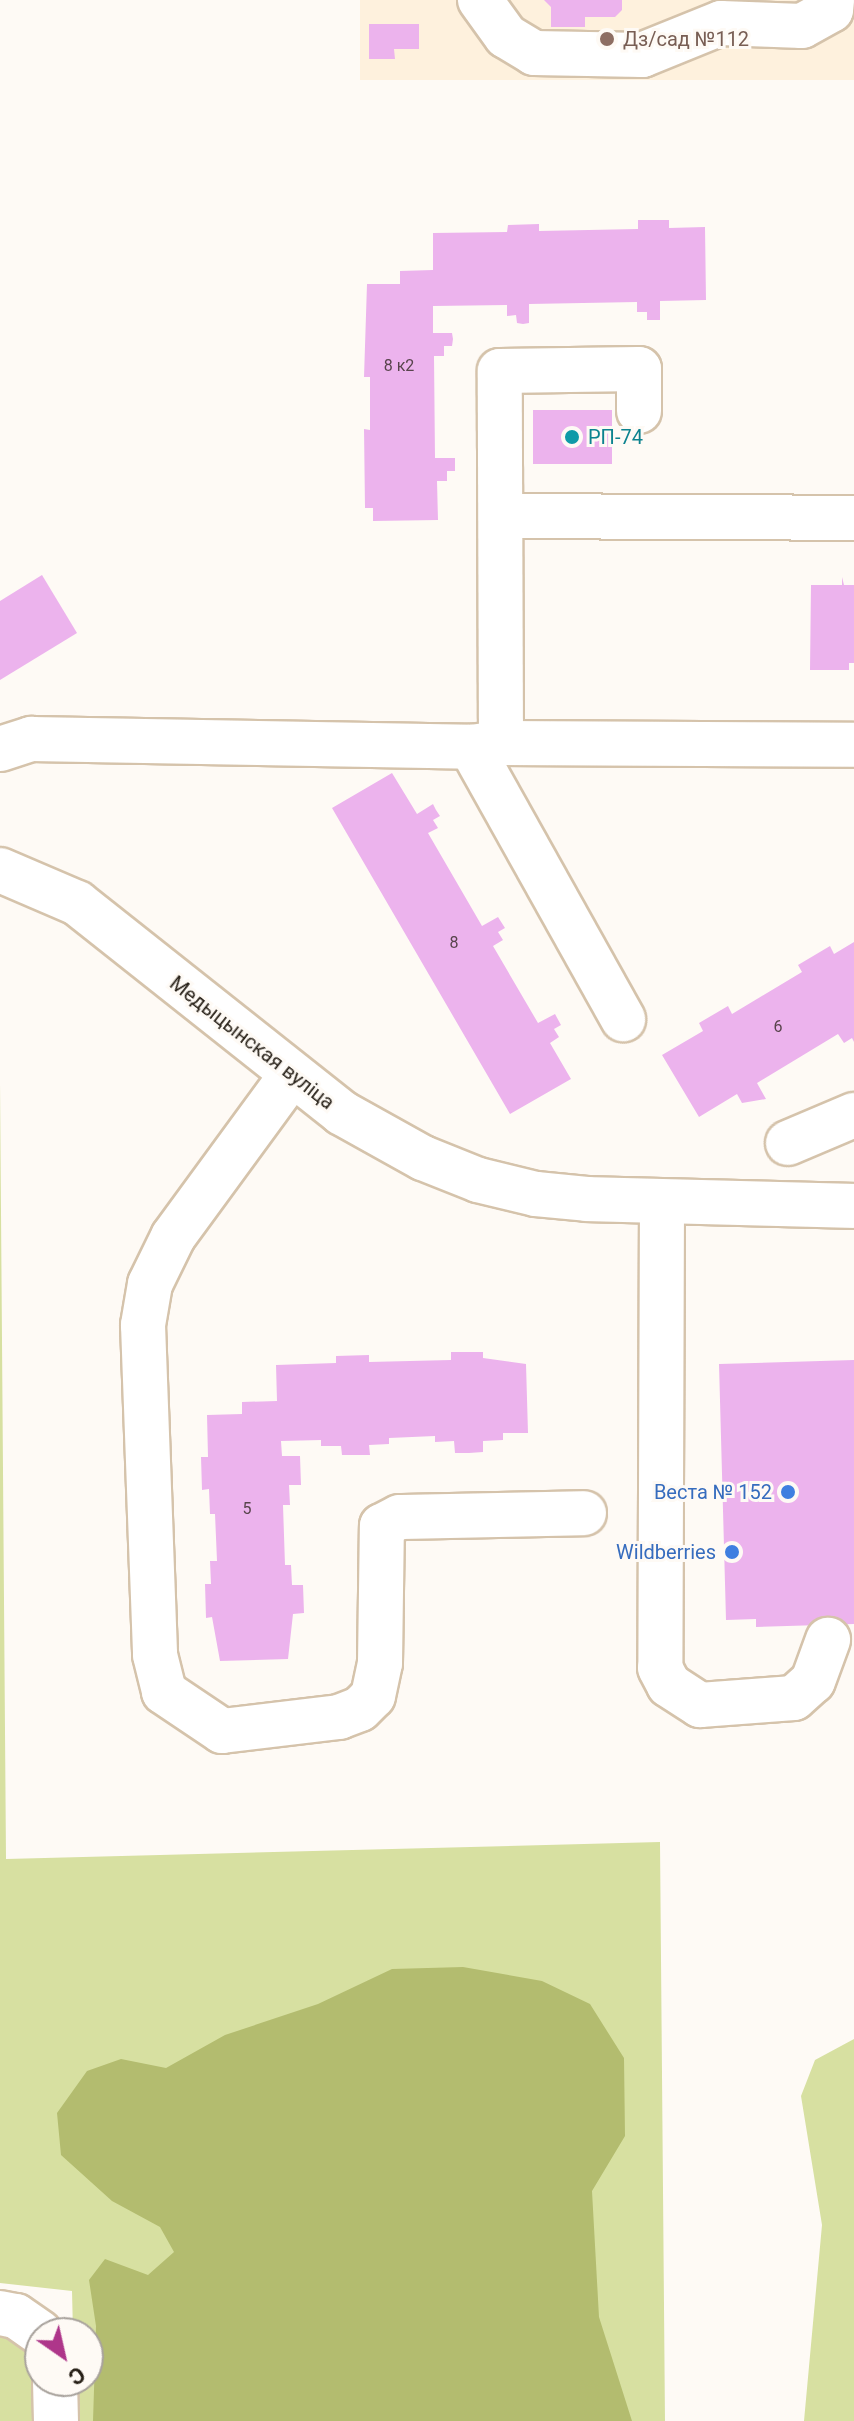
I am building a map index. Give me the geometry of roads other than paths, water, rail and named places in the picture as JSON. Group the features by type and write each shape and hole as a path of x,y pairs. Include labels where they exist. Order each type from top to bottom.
{"street":[{"path":"480,0 506,36 534,53 642,55 721,23 802,26 831,10 832,0"},
{"path":"623,1019 486,745 504,516 500,371 639,369 639,411"},
{"path":"504,516 854,518"},
{"path":"0,749 31,739 486,745 854,745"},
{"name":"Медыцынская вуліца","path":"0,870 77,903 290,1077 423,1158 478,1180 536,1194 662,1203 854,1206"},
{"path":"290,1077 173,1237 150,1284 143,1325 155,1655 164,1692 222,1731 339,1717 360,1709 373,1696 380,1663 382,1526 400,1517 584,1513"},
{"path":"788,1143 854,1115"},
{"path":"662,1203 660,1668 669,1685 700,1705 794,1698 813,1681 828,1640"},
{"path":"0,2313 16,2316 24,2322"},
{"path":"55,2397 56,2421"}],"place":[{"name":"Дз/сад №112","path":"607,39"},
{"name":"РП-74","path":"572,437"},
{"name":"Веста № 152","path":"788,1492"},
{"name":"Wildberries","path":"732,1552"}]}
